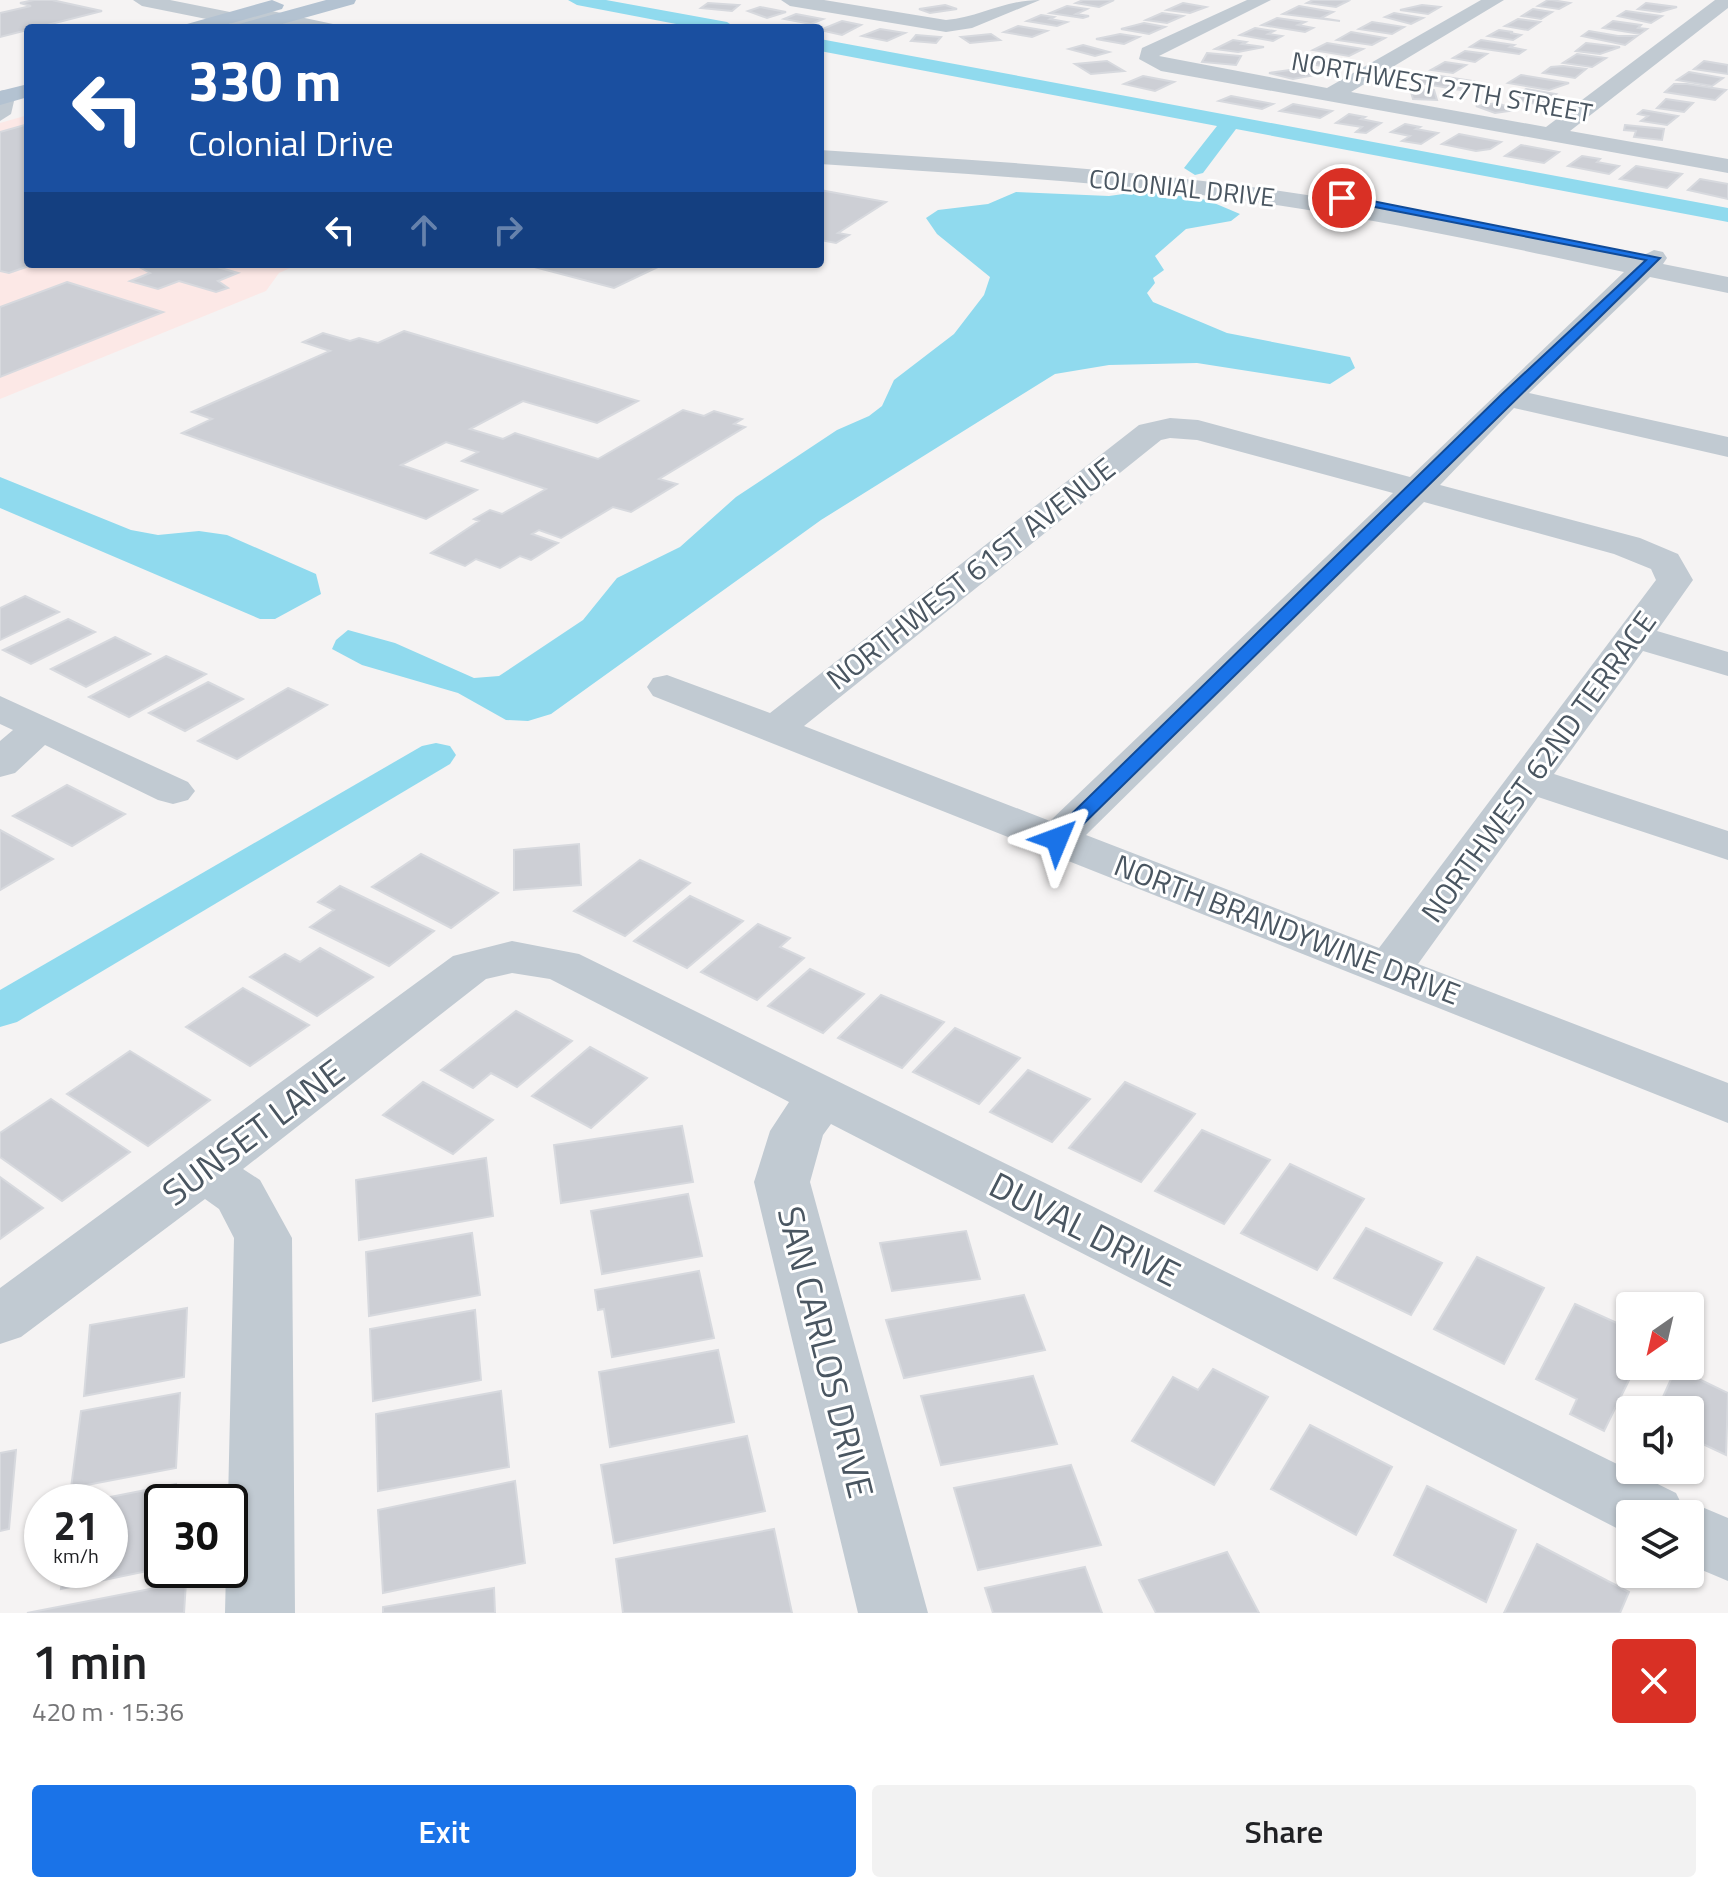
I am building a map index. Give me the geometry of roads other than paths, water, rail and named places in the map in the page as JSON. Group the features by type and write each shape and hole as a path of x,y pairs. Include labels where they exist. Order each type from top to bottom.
{"main road":[{"path":"258,21 292,0"},
{"path":"231,24 258,21 347,0"},
{"path":"1,98 24,78"},
{"path":"1,98 24,91"}],"street":[{"path":"142,0 287,24"},
{"path":"192,0 258,21"},
{"path":"793,0 946,26 965,24 1031,0"},
{"name":"NORTHWEST 27TH STREET","path":"1262,0 1149,52 1149,59 1161,65 1728,166"},
{"path":"1329,96 1495,0"},
{"path":"1550,135 1727,0"},
{"name":"COLONIAL DRIVE","path":"824,146 861,154"},
{"name":"COLONIAL DRIVE","path":"824,157 861,154 1163,178 1648,263 1728,273"},
{"path":"1057,839 1419,487 1507,397 1648,263"},
{"name":"COLONIAL DRIVE","path":"1648,263 1728,285"},
{"path":"1507,397 1728,447"},
{"name":"NORTHWEST 61ST AVENUE","path":"775,729 1150,432 1170,428 1198,430 1419,487"},
{"name":"NORTHWEST 62ND TERRACE","path":"1389,969 1637,637 1675,580 1665,562 1627,546 1419,487"},
{"path":"1637,637 1728,664"},
{"name":"NORTH BRANDYWINE DRIVE","path":"667,687 1728,1104"},
{"path":"0,708 173,791"},
{"path":"0,764 39,728"},
{"path":"1531,781 1728,846"},
{"name":"DUVAL DRIVE","path":"512,957 562,965 1625,1500"},
{"name":"SUNSET LANE","path":"0,1320 204,1170 470,967 512,957"},
{"name":"SAN CARLOS DRIVE","path":"821,1097 797,1131 782,1182 893,1613"},
{"path":"204,1170 240,1195 263,1238 260,1613"},
{"path":"1704,1539 1728,1551"}],"water":[{"path":"1145,191 1207,200 1240,214 1231,221 1186,229 1155,256 1164,270 1153,278 1155,283 1147,293 1153,302 1227,333 1350,357 1355,368 1330,384 1197,363 1109,365 1055,374 821,520 551,714 528,721 506,720 458,693 362,665 332,649 336,640 348,630 395,643 474,678 499,676 583,620 617,578 680,547 736,497 837,430 869,416 882,406 894,380 954,334 984,295 990,277 937,234 926,218 938,210 988,204 1016,192 1109,196"},
{"path":"0,477 131,530 158,535 199,531 227,535 316,574 321,594 275,619 260,619 0,508"}],"waterway":[{"path":"577,0 706,24"},
{"path":"824,46 1728,215"},
{"path":"1195,168 1231,122"},
{"path":"0,1011 436,755"}]}
